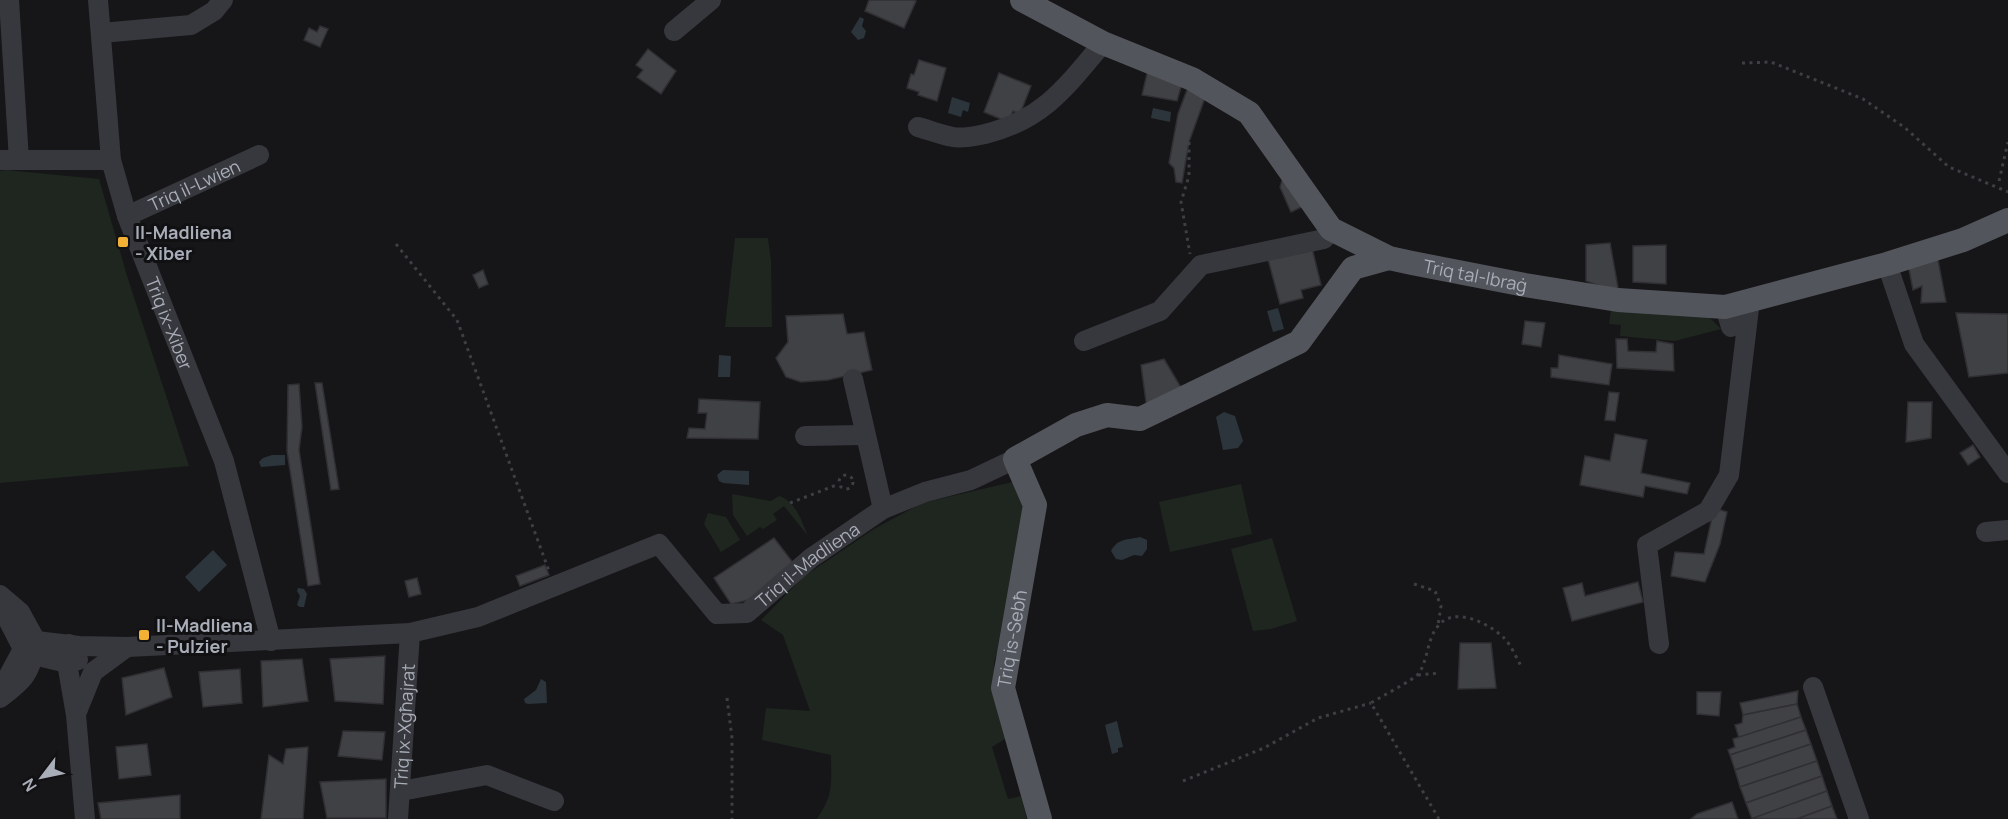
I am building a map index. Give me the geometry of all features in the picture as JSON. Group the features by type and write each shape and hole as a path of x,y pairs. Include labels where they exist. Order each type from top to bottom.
{"main road":[{"name":"Triq tal-Ibraġ","path":"1022,0 1103,43 1192,79 1249,113 1331,229 1389,258 1525,285 1728,317 1750,300 1887,264 1963,240 2008,220"},
{"path":"1331,229 1353,268 1389,258"},
{"name":"Triq il-Madliena","path":"1015,459 1076,425 1107,415 1140,418 1299,342 1353,268"},
{"name":"Triq is-Sebħ","path":"1015,459 1035,505 1003,688 1040,819"}],"street":[{"path":"9,0 9,160 111,160"},
{"name":"Triq ix-Xiber","path":"98,0 111,160 127,216 224,461 271,641"},
{"path":"101,33 191,25 214,11 223,0"},
{"path":"674,31 711,0"},
{"path":"918,127 955,138 995,132 1025,121 1044,108 1067,86 1103,43"},
{"name":"Triq il-Lwien","path":"127,216 259,155"},
{"path":"1084,341 1160,311 1201,265 1324,239 1331,229"},
{"path":"1887,264 1914,344 2008,473"},
{"path":"1659,644 1647,545 1708,511 1728,475 1750,300"},
{"path":"853,379 864,435 883,509"},
{"path":"805,436 864,435"},
{"name":"Triq il-Madliena","path":"31,648 74,653 127,646 410,633 478,616 659,544 717,614 747,612 811,558 883,509 925,492 971,480 1015,459"},
{"path":"1986,532 2008,530"},
{"path":"0,595 20,612 31,648 29,672 16,687 0,698"},
{"path":"0,604 31,648"},
{"name":"Triq ix-Xgħajrat","path":"398,819 410,633"},
{"path":"75,715 93,672 127,646"},
{"path":"0,692 31,648"},
{"path":"74,653 87,685"},
{"path":"74,653 75,715 85,819"},
{"path":"1813,687 1859,819"},
{"path":"401,790 487,775 554,801"}],"path":[{"path":"1742,63 1771,62 1863,99 1904,127 1949,167 2008,192"},
{"path":"1189,142 1189,176 1181,202 1193,274"},
{"path":"2000,181 2008,142"},
{"path":"396,244 457,320 555,587"},
{"path":"848,475 852,478 849,488 842,488 839,484 842,476 848,475"},
{"path":"790,503 839,484"},
{"path":"1414,584 1435,591 1441,606 1438,625 1418,675"},
{"path":"1438,625 1449,618 1463,616 1481,621 1506,639 1521,666"},
{"path":"1183,781 1264,748 1318,718 1371,703 1418,675 1440,673"},
{"path":"727,698 732,738 732,819"},
{"path":"1371,703 1439,819"}],"shaded area":[{"path":"860,17 864,19 862,26 866,31 864,38 858,40 851,32"},
{"path":"952,97 970,103 968,112 963,110 961,117 948,113"},
{"path":"1153,108 1171,112 1170,122 1151,118"},
{"path":"0,171 99,179 128,279 189,466 0,483"},
{"path":"735,238 768,238 771,261 772,327 725,327"},
{"path":"1278,308 1284,329 1273,332 1267,311"},
{"path":"1611,310 1704,312 1721,329 1675,341 1620,336 1621,325 1609,324"},
{"path":"719,355 731,356 730,377 718,377"},
{"path":"1224,412 1235,416 1243,441 1238,448 1223,450 1216,417"},
{"path":"272,455 285,455 285,465 261,467 259,462"},
{"path":"723,470 749,471 749,485 719,481 717,475"},
{"path":"1017,481 1026,496 1012,608 994,662 997,692 1008,737 992,747 1008,799 1021,796 1027,819 817,819 829,795 831,755 762,740 766,708 810,711 783,635 761,620 803,577 874,529 922,503"},
{"path":"1241,484 1252,534 1170,552 1159,502"},
{"path":"732,494 771,501 779,496 785,499 798,513 808,536 784,506 773,514 777,520 763,529 760,527 747,536 733,515"},
{"path":"708,513 726,517 740,540 721,552 704,524"},
{"path":"1140,537 1147,540 1147,549 1142,556 1134,555 1122,560 1116,559 1111,551 1117,544 1123,540"},
{"path":"1272,538 1297,621 1271,629 1253,631 1231,549"},
{"path":"213,550 227,565 199,592 185,577"},
{"path":"298,588 304,589 307,594 304,607 297,605 300,596"},
{"path":"541,679 546,682 547,703 525,703 524,699 536,690"},
{"path":"1117,721 1123,747 1118,748 1118,752 1112,754 1105,725"}],"building":[{"path":"869,0 916,1 904,28 865,11"},
{"path":"320,26 328,29 320,47 304,40 309,28 317,32"},
{"path":"648,49 676,71 661,94 637,77 643,70 636,65"},
{"path":"919,60 946,68 937,101 918,95 919,92 907,88 911,74 914,75"},
{"path":"1149,65 1183,80 1177,101 1142,95"},
{"path":"999,73 1031,86 1020,114 1013,111 1008,122 984,112"},
{"path":"1190,82 1207,92 1189,142 1182,183 1176,182 1174,168 1169,163 1178,114"},
{"path":"1286,168 1306,205 1291,212 1280,187"},
{"path":"1610,243 1619,293 1586,281 1586,245"},
{"path":"1666,245 1666,284 1633,282 1633,246"},
{"path":"1312,248 1321,285 1301,290 1303,298 1280,304 1268,259"},
{"path":"1937,255 1946,302 1921,303 1922,286 1913,290 1908,264"},
{"path":"483,270 488,284 479,288 473,275"},
{"path":"1956,313 2008,314 2008,373 1969,377"},
{"path":"843,314 847,334 864,332 872,370 828,380 801,382 786,377 776,358 788,342 786,316"},
{"path":"1525,321 1545,323 1541,347 1522,344"},
{"path":"1616,339 1627,339 1628,351 1656,352 1657,341 1673,344 1674,371 1617,368"},
{"path":"1559,355 1612,364 1609,385 1551,377 1551,368 1558,368"},
{"path":"1164,359 1183,391 1147,409 1141,365"},
{"path":"315,383 322,383 339,489 331,490"},
{"path":"299,384 302,427 299,450 320,584 308,586 287,451 288,385"},
{"path":"1609,392 1619,393 1615,421 1605,420"},
{"path":"699,399 760,402 758,439 687,438 689,428 705,429 707,413 698,413"},
{"path":"1908,402 1932,402 1931,438 1906,442"},
{"path":"1615,434 1647,440 1641,473 1690,483 1687,494 1645,486 1643,497 1580,485 1585,456 1610,461"},
{"path":"1973,445 1980,457 1968,465 1960,453"},
{"path":"1714,508 1727,512 1720,544 1705,582 1671,576 1675,552 1704,554"},
{"path":"774,538 794,564 757,598 731,604 714,578"},
{"path":"545,565 549,575 520,586 516,576"},
{"path":"417,578 421,594 409,597 405,581"},
{"path":"1638,582 1643,602 1572,621 1563,588 1582,583 1585,596"},
{"path":"1460,643 1491,643 1496,688 1458,689"},
{"path":"385,656 383,704 335,701 330,659"},
{"path":"302,659 308,701 263,707 261,661"},
{"path":"164,668 172,697 126,715 122,678"},
{"path":"240,669 242,703 203,707 199,672"},
{"path":"1798,691 1797,704 1743,715 1740,703"},
{"path":"1697,692 1721,692 1719,716 1697,714"},
{"path":"1797,704 1801,717 1739,738 1735,725 1742,723 1743,715"},
{"path":"1801,717 1806,730 1730,755 1728,750 1735,747 1733,739"},
{"path":"1806,730 1811,744 1735,770 1730,755"},
{"path":"343,731 385,732 382,760 338,756"},
{"path":"147,744 151,775 119,779 116,747"},
{"path":"1811,744 1817,761 1740,787 1735,770"},
{"path":"308,747 303,819 261,819 269,755 283,764 286,749"},
{"path":"1817,761 1822,776 1746,803 1740,787"},
{"path":"1822,776 1827,791 1752,819 1746,803"},
{"path":"386,779 386,818 327,818 320,782"},
{"path":"1827,791 1832,806 1797,819 1751,819"},
{"path":"180,795 180,819 101,819 98,803"},
{"path":"1732,802 1738,819 1691,819 1697,814"},
{"path":"1832,806 1837,819 1797,819"}],"place":[{"name":"Il-Madliena - Xiber","path":"123,242"},
{"name":"Il-Madliena - Pulzier","path":"144,635"}]}
